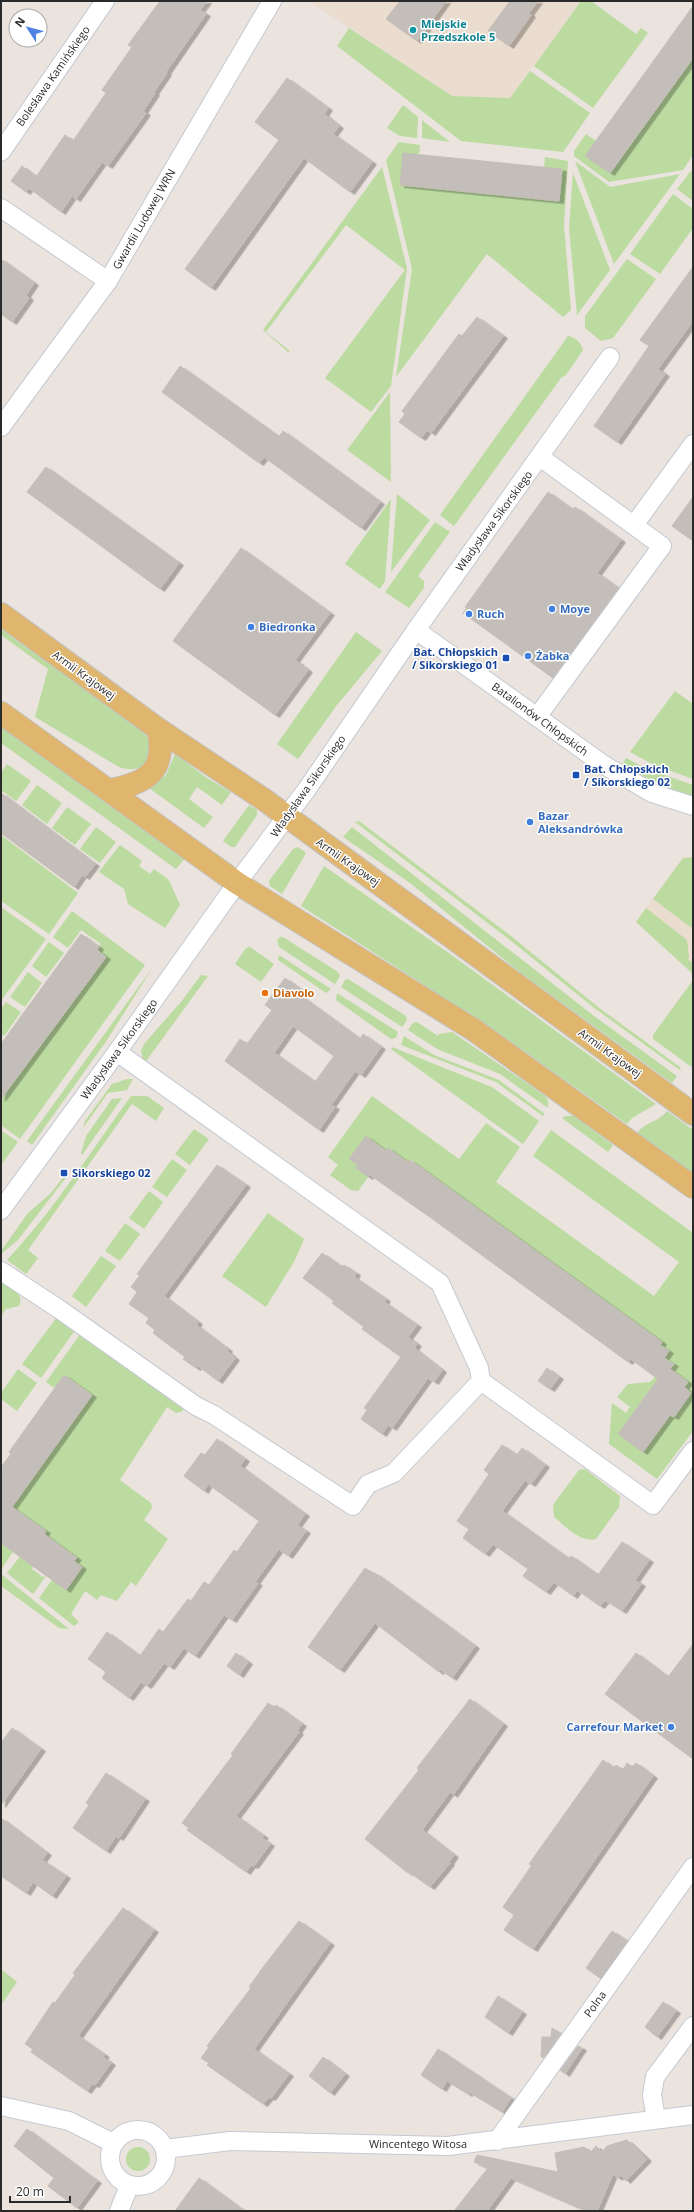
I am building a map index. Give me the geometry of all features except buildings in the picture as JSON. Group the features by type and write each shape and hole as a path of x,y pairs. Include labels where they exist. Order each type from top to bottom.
{"main road":[{"name":"Armii Krajowej","path":"1,614 158,729 253,792 286,818 693,1114"},
{"path":"1,713 110,790 237,883 474,1030 693,1187"},
{"path":"110,790 140,782 155,768 161,754 158,729"}],"street":[{"name":"Bolesława Kamińskiego","path":"1,152 105,1"},
{"name":"Gwardii Ludowej WRN","path":"1,427 108,281 272,1"},
{"path":"1,208 108,281"},
{"name":"Władysława Sikorskiego","path":"3,1205 117,1052 237,883 286,818 416,630 610,358"},
{"path":"634,525 693,444"},
{"path":"537,717 662,546 540,457"},
{"name":"Batalionów Chłopskich","path":"416,630 604,765 652,793 693,806"},
{"path":"117,1052 440,1283 479,1368 481,1381 653,1505 693,1451"},
{"path":"1,1271 60,1309 196,1406 214,1415 353,1506 368,1484 394,1473 481,1381"},
{"name":"Polna","path":"497,2141 693,1867"},
{"path":"656,2119 652,2095 655,2078 693,2026"},
{"path":"1,2106 69,2121 113,2143"},
{"name":"Wincentego Witosa","path":"165,2149 230,2141 448,2146 693,2115"},
{"path":"133,2130 146,2131 156,2136 165,2149 166,2164 158,2179 142,2187 129,2186 113,2174 109,2159 113,2143 122,2134 133,2130"},
{"path":"119,2211 129,2186"}],"shaded area":[{"path":"309,1 581,1 510,98 452,96"},
{"path":"693,857 693,974 636,922 683,858"}],"green space":[{"path":"581,1 591,1 636,34 641,28 648,33 593,108 534,66"},
{"path":"349,28 452,96 510,98 530,71 590,113 563,152 461,141 337,46"},
{"path":"693,58 693,155 683,170 609,182 574,156 574,151 586,134 596,141 585,156 610,173"},
{"path":"403,105 418,117 417,138 400,136 387,128"},
{"path":"422,120 450,142 422,138"},
{"path":"399,142 420,145 419,155 403,154 400,185 559,201 544,168 545,157 568,161 564,225 571,310 563,317 487,254 396,377 412,269 386,160"},
{"path":"575,161 610,187 680,174 614,264"},
{"path":"382,167 407,268 391,386 371,412 325,378 405,270 346,225 266,332 290,351 288,352 263,330"},
{"path":"693,171 693,201 677,189 690,172"},
{"path":"573,173 610,270 577,315 569,228"},
{"path":"673,194 693,209 693,228 660,274 630,254"},
{"path":"627,259 656,279 613,338 601,341 585,328 585,316"},
{"path":"568,336 578,341 583,350 454,526 440,515"},
{"path":"390,392 391,482 347,450"},
{"path":"397,494 430,520 391,572"},
{"path":"391,499 385,581 380,589 345,564"},
{"path":"435,522 450,532 418,576 424,581 424,588 409,608 385,592"},
{"path":"1,629 142,731 150,741 148,761 135,769 119,767 35,717 48,669 1,635"},
{"path":"356,632 382,651 337,705 298,759 277,744"},
{"path":"675,691 693,704 693,779 654,765 630,752"},
{"path":"1,723 186,857 176,869 1,743"},
{"path":"175,754 207,778 231,792 222,805 197,787 189,799 213,817 204,828 149,788 166,775"},
{"path":"626,758 645,768 693,785 693,799 658,784 622,765"},
{"path":"7,764 31,781 16,801 1,790 1,773"},
{"path":"37,785 62,803 47,824 22,805"},
{"path":"249,805 257,810 257,815 235,847 231,847 223,841"},
{"path":"67,807 91,824 75,845 52,828"},
{"path":"359,821 511,936 598,1007 680,1067 681,1071 593,1007 510,940 355,822"},
{"path":"96,827 116,842 100,863 80,849"},
{"path":"352,827 594,1016 677,1076 672,1083 522,974 410,883 343,837"},
{"path":"1,835 78,893 49,934 1,901"},
{"path":"120,845 142,861 139,866 150,874 154,869 169,880 180,905 165,928 128,904 124,889 99,872"},
{"path":"298,847 306,853 282,894 270,886 269,881 293,849"},
{"path":"693,857 693,929 653,899 683,858"},
{"path":"324,866 453,956 656,1104 632,1118 627,1124 488,1026 301,906"},
{"path":"1,907 46,939 1,1001"},
{"path":"646,908 687,940 689,957 687,959 693,963 692,973 636,922"},
{"path":"72,911 145,965 20,1139 1,1125 1,1099 106,957 97,950 101,944 81,930 68,948 53,937"},
{"path":"280,937 283,937 338,972 340,976 335,984 279,947 277,940"},
{"path":"49,942 64,953 46,977 32,966"},
{"path":"250,947 274,964 261,982 235,964 246,948"},
{"path":"279,955 331,989 326,993 278,960"},
{"path":"153,967 107,1040 32,1145 27,1141"},
{"path":"28,972 42,983 25,1007 10,997"},
{"path":"201,975 208,976 144,1064 141,1051 144,1044 181,1002"},
{"path":"348,979 406,1016 407,1020 402,1027 341,987 345,980"},
{"path":"693,980 693,1068 653,1039 653,1035"},
{"path":"337,993 398,1032 396,1038 391,1039 336,1000"},
{"path":"6,1002 21,1012 4,1036 1,1034 1,1009"},
{"path":"417,1022 438,1036 439,1034 452,1032 544,1095 548,1100 548,1108 500,1074 437,1049 408,1030 413,1023"},
{"path":"404,1036 434,1055 499,1080 545,1114 543,1116 496,1082 401,1045"},
{"path":"392,1047 492,1087 539,1121 523,1144 391,1049"},
{"path":"127,1079 133,1079 127,1090 108,1093 83,1128 85,1121 112,1084"},
{"path":"131,1096 147,1096 164,1108 156,1121 132,1104 28,1250 38,1258 26,1274 7,1260 41,1221 72,1180"},
{"path":"372,1096 459,1159 486,1123 520,1147 496,1182 654,1296 679,1262 533,1156 551,1130 693,1233 693,1431 657,1479 609,1444 612,1403 626,1413 630,1407 617,1397 628,1384 650,1382 655,1377 660,1381 654,1384 618,1434 643,1452 651,1441 653,1434 656,1435 664,1423 668,1413 674,1417 691,1393 684,1387 688,1382 670,1369 674,1364 664,1358 669,1351 443,1184 433,1180 434,1177 411,1160 406,1166 388,1148 386,1151 366,1137 349,1159 358,1165 356,1168 368,1177 358,1191 351,1190 330,1175 338,1165 328,1157"},
{"path":"122,1098 82,1155 81,1153 86,1136 112,1099"},
{"path":"667,1111 693,1130 693,1173 637,1133 644,1126 660,1118"},
{"path":"566,1116 574,1116 613,1145 608,1152 562,1118"},
{"path":"194,1129 209,1139 190,1165 175,1154"},
{"path":"1,1130 18,1142 1,1165"},
{"path":"172,1159 187,1170 167,1197 152,1187"},
{"path":"66,1174 68,1175 18,1240 1,1254 1,1251 28,1213 50,1194"},
{"path":"149,1191 163,1202 144,1229 129,1218"},
{"path":"268,1213 304,1239 294,1262 266,1307 222,1276"},
{"path":"125,1223 140,1234 120,1261 105,1251"},
{"path":"101,1256 116,1266 86,1307 72,1296"},
{"path":"1,1280 19,1294 20,1301 19,1306 6,1309 1,1316"},
{"path":"57,1317 76,1329 41,1378 22,1364"},
{"path":"81,1333 183,1407 183,1411 176,1413 167,1407 120,1480 151,1503 152,1508 144,1520 168,1539 136,1586 131,1582 117,1601 101,1595 97,1600 85,1591 71,1614 79,1622 74,1626 39,1598 52,1580 66,1590 82,1567 74,1561 76,1558 44,1534 46,1531 34,1522 31,1525 5,1507 72,1417 75,1419 92,1395 64,1375 54,1388 46,1382"},
{"path":"18,1369 37,1383 17,1411 1,1399 1,1393"},
{"path":"585,1469 620,1496 619,1507 596,1539 590,1540 574,1533 554,1517 553,1505 579,1470"},
{"path":"1,1543 13,1552 2,1568 1,1567"},
{"path":"22,1554 35,1563 32,1569 43,1577 46,1576 33,1594 7,1573"},
{"path":"1,1574 69,1629 59,1628 1,1586"},
{"path":"1,1969 17,1982 1,2005"},
{"path":"138,2147 143,2148 149,2154 149,2164 143,2170 138,2171 133,2170 127,2164 126,2159 127,2154 133,2148"}],"place":[{"name":"Miejskie Przedszkole 5","path":"413,30"},
{"name":"Moye","path":"552,609"},
{"name":"Ruch","path":"469,614"},
{"name":"Biedronka","path":"251,627"},
{"name":"Żabka","path":"528,656"},
{"name":"Bat. Chłopskich / Sikorskiego 01","path":"506,658"},
{"name":"Bat. Chłopskich / Sikorskiego 02","path":"576,775"},
{"name":"Bazar Aleksandrówka","path":"530,822"},
{"name":"Diavolo","path":"265,993"},
{"name":"Sikorskiego 02","path":"64,1173"},
{"name":"Carrefour Market","path":"671,1727"}]}
